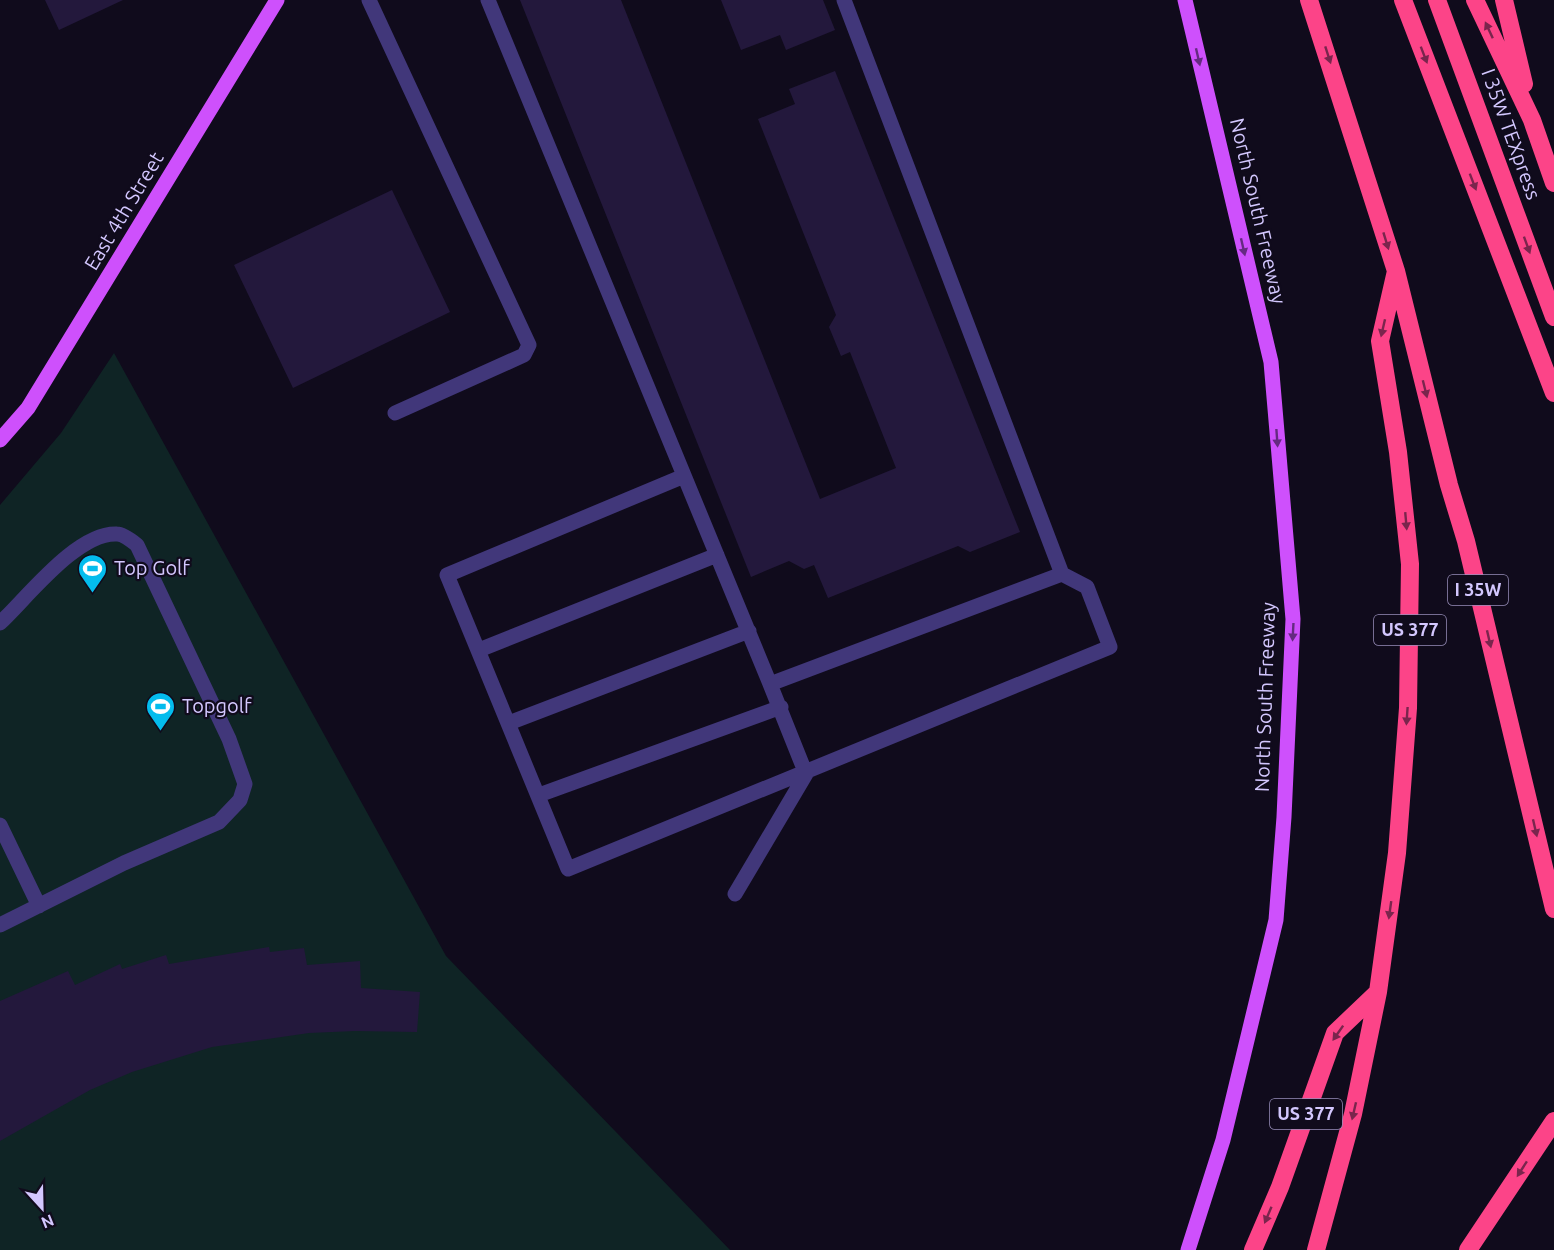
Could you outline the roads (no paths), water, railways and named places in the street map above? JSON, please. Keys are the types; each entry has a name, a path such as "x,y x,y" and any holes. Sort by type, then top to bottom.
{"highway":[{"name":"I 35W","path":"1309,0 1396,271 1469,553 1554,909"},
{"path":"1403,0 1554,393"},
{"name":"I 35W TEXpress","path":"1437,0 1554,317"},
{"name":"I 35W TEXpress","path":"1475,0 1532,120 1554,183"},
{"path":"1504,0 1532,120"},
{"name":"US 377","path":"1254,1250 1280,1187 1335,1033 1378,992 1397,853 1411,623 1405,509 1380,342 1396,271"},
{"path":"1316,1250 1353,1114 1378,992"},
{"path":"1468,1250 1554,1120"},
{"path":"1475,1250 1487,1222"}],"main road":[{"name":"East 4th Street","path":"0,440 28,408 277,0"},
{"name":"North South Freeway","path":"1185,0 1271,362 1293,620 1284,817 1276,920 1223,1140 1188,1250"}],"lane":[{"path":"369,0 529,345 524,355 394,413"},
{"path":"488,0 781,707 806,774"},
{"path":"684,476 447,575 568,869 806,774 1110,647 1087,587 1062,574 844,0"},
{"path":"0,623 48,571 98,537 118,534 138,544 229,739 245,784 240,800 219,822 124,863 0,926"},
{"path":"478,650 717,555"},
{"path":"770,684 1062,574"},
{"path":"509,723 748,631"},
{"path":"539,795 781,707"},
{"path":"735,894 806,774"},
{"path":"0,825 39,906"}],"place":[{"name":"Top Golf","path":"93,594"},
{"name":"Topgolf","path":"161,732"}]}
